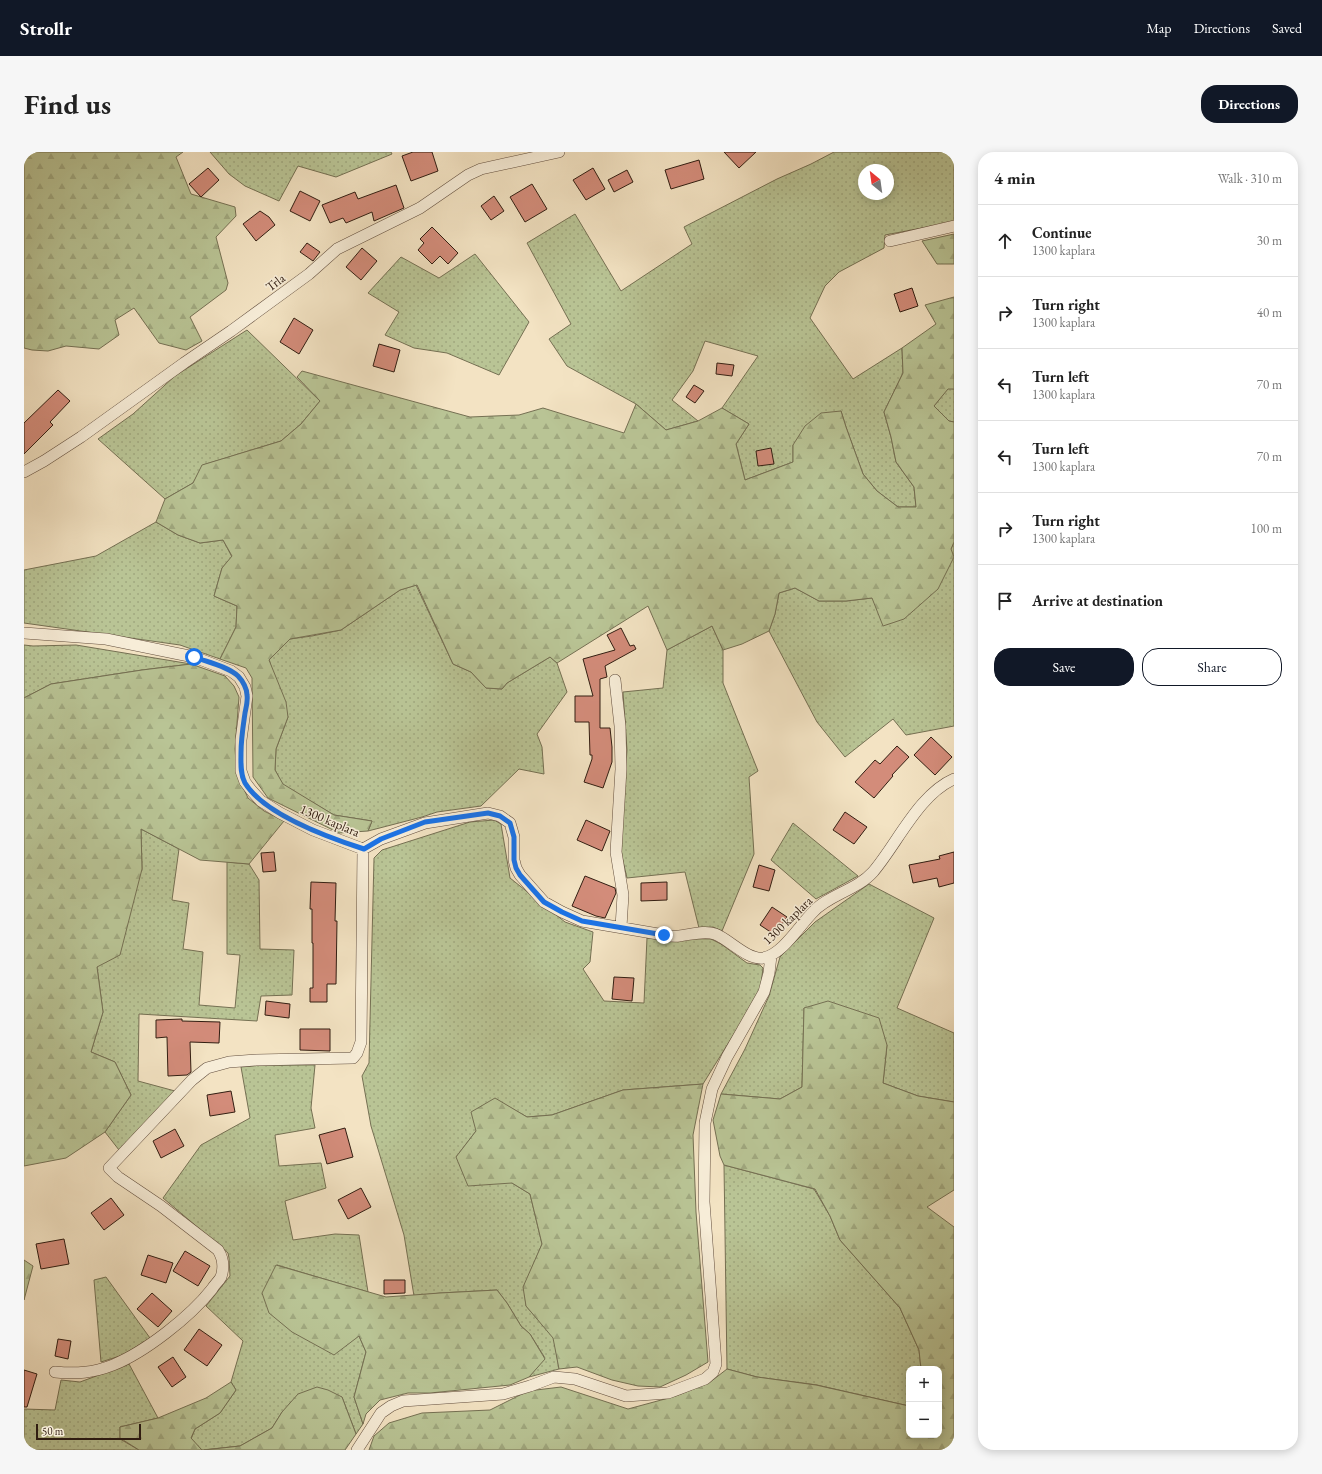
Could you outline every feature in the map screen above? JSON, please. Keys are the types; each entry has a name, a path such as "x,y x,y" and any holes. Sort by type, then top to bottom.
{"street":[{"name":"Trla","path":"24,472 44,461 81,436 231,331 309,274 337,249 420,208 468,175 481,169 559,152"},
{"path":"890,241 954,226"},
{"name":"1300 kaplara","path":"24,633 106,639 194,657 231,671 239,677 245,687 247,696 241,740 241,771 245,782 261,801 280,814 314,830 364,849 381,839 425,822 488,813 494,814 510,823 514,837 514,860 520,875 544,902 562,912 582,921 664,935 677,936 704,933 714,934 758,958 771,956 780,949 814,910 852,888 872,873 916,812 935,791 954,779"},
{"path":"615,680 620,726 621,769 616,852 623,895 621,927"},
{"path":"56,1372 73,1374 89,1372 112,1366 132,1356 166,1332 203,1300 220,1278 222,1257 218,1250 162,1206 118,1177 109,1168 192,1080 207,1068 229,1062 353,1058 357,1053 361,1042 364,849"},
{"path":"357,1450 381,1414 390,1406 403,1401 503,1394 554,1377 575,1379 626,1396 647,1395 668,1392 705,1378 713,1372 716,1364 704,1202 705,1123 712,1089 727,1057 764,992 769,973 771,956"}],"green space":[{"path":"24,152 183,152 176,157 191,194 235,207 236,216 216,237 228,283 226,290 190,317 202,341 186,350 159,343 134,308 115,320 119,335 99,349 66,346 48,351 24,348"},
{"path":"210,152 391,152 392,154 336,177 298,166 279,201 245,186 229,174"},
{"path":"834,152 954,152 954,222 885,235 884,248 839,272 825,286 810,318 853,379 902,348 903,373 884,412 896,462 914,487 916,507 898,507 877,491 863,474 841,411 793,445 793,462 745,480 736,444 749,424 722,408 758,356 705,341 693,371 672,400 698,421 666,430 636,404 567,366 549,339 571,324 527,243 575,214 621,291 692,244 684,227 777,179"},
{"path":"954,234 954,264 937,264 922,241"},
{"path":"475,254 529,322 499,375 447,353 414,348 385,335 399,312 368,293 401,257 439,278"},
{"path":"954,297 954,389 948,389 934,406 949,421 954,422 954,542 951,549 954,557 938,589 904,619 883,626 872,598 846,601 819,601 795,588 779,593 775,614 769,631 742,644 723,650 712,626 667,650 648,606 557,663 550,657 507,683 502,689 486,688 471,672 453,664 417,585 400,590 341,630 290,639 269,660 286,702 288,717 276,749 275,770 283,784 334,815 372,821 368,831 339,833 268,798 253,777 252,678 246,668 220,659 236,627 237,606 214,596 222,568 232,556 223,540 200,543 178,535 156,522 165,499 193,483 202,465 281,441 301,424 320,401 297,377 302,371 470,417 519,415 543,408 624,433 636,404 666,430 698,421 722,408 749,424 736,444 745,480 793,462 793,445 805,426 821,413 841,411 863,474 877,491 898,507 916,507 914,487 896,462 884,412 903,373 902,348 936,324 925,305"},
{"path":"247,330 320,401 301,424 281,441 203,465 193,483 165,499 98,439 133,414 175,376"},
{"path":"948,388 954,389 954,422 949,421 934,406"},
{"path":"156,522 178,535 200,543 223,540 232,557 222,568 214,596 237,606 236,627 220,659 180,645 24,623 24,570 96,556"},
{"path":"954,542 954,726 906,735 893,719 845,757 817,722 769,631 775,614 779,593 795,588 819,601 846,601 872,598 951,549"},
{"path":"416,585 453,664 471,672 486,688 502,689 507,683 550,657 557,663 567,692 537,734 542,747 544,774 519,769 481,806 437,812 368,831 372,821 334,815 283,785 275,770 276,749 288,717 269,660 290,639 341,630 400,590"},
{"path":"712,626 723,650 723,683 758,771 749,777 754,854 722,931 713,927 699,928 685,872 627,878 620,848 627,750 623,692 663,688 667,650"},
{"path":"24,645 76,645 191,664 51,684 24,698"},
{"path":"191,664 225,676 234,686 239,697 235,749 237,774 248,798 264,811 284,821 249,864 200,860 141,829 142,869 120,955 97,967 103,1012 91,1052 115,1062 131,1095 105,1132 66,1158 24,1166 24,698 51,684"},
{"path":"494,820 501,824 510,878 565,922 593,932 590,962 583,969 604,1001 644,1003 647,938 711,939 721,944 747,963 760,965 763,968 760,992 703,1084 623,1090 552,1115 527,1117 495,1099 476,1131 456,1157 512,1183 530,1194 542,1244 524,1287 526,1306 554,1338 559,1369 529,1377 545,1358 530,1334 521,1326 497,1290 414,1296 404,1235 371,1126 362,1076 369,1063 374,858 382,850 470,822"},
{"path":"793,823 858,876 816,899 771,860"},
{"path":"141,829 179,849 172,900 189,903 183,949 203,952 199,1005 235,1008 240,955 227,954 227,862 249,864 259,880 260,949 294,950 292,995 261,996 257,1021 139,1014 138,1081 175,1091 119,1150 105,1132 131,1095 115,1062 91,1052 103,1012 97,967 142,869"},
{"path":"869,884 934,918 897,1008 954,1033 954,1102 918,1096 883,1083 887,1045 804,1008 802,1087 780,1099 721,1094 745,1049 769,996 780,957 815,922"},
{"path":"828,1001 879,1018 887,1045 883,1083 918,1096 954,1102 954,1190 927,1207 954,1227 954,1450 369,1450 374,1436 389,1423 422,1413 490,1410 528,1391 561,1387 628,1409 676,1396 709,1383 727,1369 757,1377 816,1385 906,1405 906,1438 942,1438 942,1366 921,1366 919,1350 900,1308 840,1240 830,1216 815,1189 724,1165 720,1156 713,1120 721,1094 780,1099 802,1087 804,1008"},
{"path":"262,1065 315,1065 311,1108 315,1128 275,1135 279,1166 321,1163 326,1188 285,1201 293,1240 335,1234 359,1235 368,1292 277,1265 359,1336 366,1352 354,1397 363,1424 356,1434 342,1397 282,1412 272,1428 240,1446 202,1450 191,1439 195,1429 220,1413 236,1390 231,1382 243,1341 206,1306 230,1276 228,1253 163,1198 201,1145 250,1118 241,1067"},
{"path":"703,1084 693,1135 696,1212 708,1362 686,1375 660,1387 638,1386 612,1380 577,1367 559,1369 553,1338 526,1306 523,1287 542,1244 530,1194 512,1183 468,1186 456,1157 476,1131 471,1112 495,1098 527,1117 552,1115 623,1090"},
{"path":"724,1165 814,1189 830,1216 840,1240 900,1308 919,1350 921,1366 906,1366 906,1405 817,1385 757,1377 727,1369"},
{"path":"24,1260 33,1266 24,1300"},
{"path":"276,1265 386,1297 497,1290 521,1326 530,1334 545,1359 529,1377 510,1385 430,1393 408,1393 380,1400 366,1414 363,1424 354,1397 366,1352 359,1336 334,1355 292,1332 269,1313 262,1293"},
{"path":"106,1277 150,1338 123,1355 101,1362 94,1280"},
{"path":"129,1364 158,1418 120,1427 120,1439 139,1450 24,1450 24,1409 55,1410 61,1380 80,1382"},
{"path":"231,1382 236,1390 220,1413 195,1429 191,1438 202,1450 139,1450 120,1438 120,1427 158,1418 206,1398"},
{"path":"317,1387 328,1390 342,1397 356,1434 345,1450 204,1450 240,1446 272,1428 282,1412 298,1394"}],"building":[{"path":"413,152 432,152 438,171 411,181 402,156"},
{"path":"724,152 756,152 739,168"},
{"path":"699,160 704,179 671,189 665,170"},
{"path":"208,168 219,180 201,197 189,184"},
{"path":"593,168 605,189 586,200 573,180"},
{"path":"627,170 633,182 614,192 608,180"},
{"path":"532,184 547,209 525,222 510,197"},
{"path":"396,185 404,208 374,221 372,212 346,223 343,218 330,223 322,205 355,192 358,199"},
{"path":"300,191 320,201 310,221 290,211"},
{"path":"494,196 504,211 491,220 481,206"},
{"path":"260,211 269,217 275,225 256,241 243,224"},
{"path":"432,227 458,253 448,264 440,256 432,264 418,250 424,243 420,239"},
{"path":"307,243 320,252 313,261 300,252"},
{"path":"362,248 377,261 361,280 346,267"},
{"path":"912,288 918,306 900,312 894,294"},
{"path":"294,318 313,330 299,354 280,342"},
{"path":"379,344 400,350 394,372 373,366"},
{"path":"717,363 734,365 732,376 716,374"},
{"path":"694,385 704,391 695,403 686,397"},
{"path":"58,390 70,401 50,422 53,425 24,454 24,423"},
{"path":"771,448 774,464 758,466 756,451"},
{"path":"621,628 630,646 634,645 636,649 605,666 607,677 600,679 600,728 610,728 612,747 612,762 603,788 584,782 592,759 592,755 590,755 589,722 575,722 575,696 593,696 583,659 615,650 607,635"},
{"path":"931,737 952,757 935,775 914,755"},
{"path":"897,746 909,757 892,775 893,776 874,798 855,782 875,760 880,764"},
{"path":"845,812 867,827 854,844 833,830"},
{"path":"586,820 610,831 602,851 577,840"},
{"path":"274,852 276,871 263,872 261,853"},
{"path":"954,852 954,883 939,887 937,878 913,883 909,865 940,859 939,856"},
{"path":"759,865 775,870 769,891 753,887"},
{"path":"585,876 615,888 616,893 605,918 572,906"},
{"path":"311,882 336,883 336,984 327,984 327,1002 310,1002 310,988 313,988 312,909 310,909"},
{"path":"667,882 667,900 641,901 641,883"},
{"path":"772,907 787,917 775,935 760,925"},
{"path":"614,977 634,978 632,1001 612,999"},
{"path":"266,1001 290,1004 289,1018 265,1015"},
{"path":"182,1019 182,1021 220,1022 219,1043 190,1042 191,1072 187,1075 168,1076 167,1037 156,1038 156,1020"},
{"path":"300,1029 330,1029 330,1051 300,1050"},
{"path":"231,1091 235,1112 210,1116 207,1095"},
{"path":"345,1128 353,1157 327,1164 319,1135"},
{"path":"175,1129 184,1146 161,1158 153,1141"},
{"path":"361,1188 371,1207 348,1219 338,1200"},
{"path":"111,1198 124,1215 104,1230 91,1213"},
{"path":"64,1239 69,1264 41,1269 36,1244"},
{"path":"185,1251 210,1266 198,1286 173,1271"},
{"path":"148,1255 173,1263 166,1283 141,1275"},
{"path":"384,1280 405,1280 405,1293 384,1294"},
{"path":"152,1293 172,1311 158,1327 137,1309"},
{"path":"199,1329 222,1345 207,1366 184,1350"},
{"path":"58,1339 71,1341 68,1359 55,1356"},
{"path":"173,1357 186,1377 172,1387 158,1367"},
{"path":"24,1370 37,1374 27,1407 24,1407"}],"route":[{"path":"194,657 231,671 239,677 245,687 247,696 241,740 241,771 245,782 251,790 261,801 280,814 314,830 364,849 381,839 425,822 488,813 494,814 510,823 513,829 514,860 516,868 536,895 544,902 582,921 664,935"}]}
